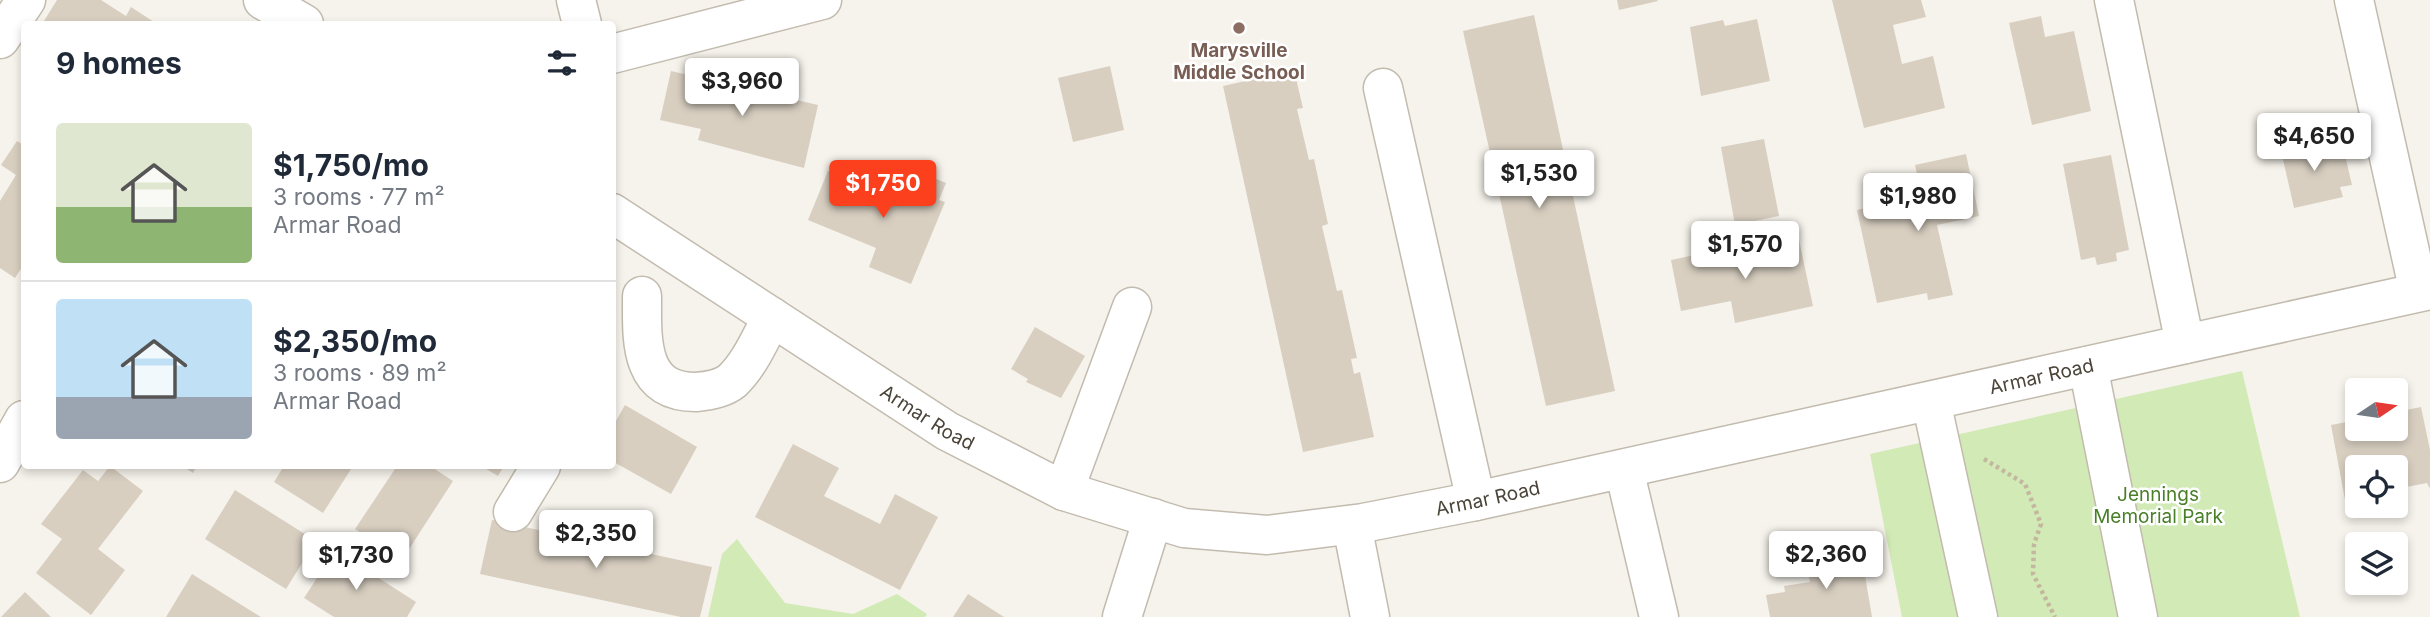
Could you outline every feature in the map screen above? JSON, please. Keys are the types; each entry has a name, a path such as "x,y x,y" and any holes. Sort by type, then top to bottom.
{"street":[{"path":"0,39 26,0"},
{"path":"576,0 581,21"},
{"path":"616,53 822,0"},
{"path":"2114,0 2185,344"},
{"path":"2354,0 2424,291"},
{"path":"260,9 295,21"},
{"path":"1383,88 1476,501"},
{"name":"Armar Road","path":"616,216 947,431 1063,491 1185,528 1267,535 1352,525 1476,501 2424,291"},
{"path":"616,338 669,250"},
{"path":"642,296 642,340 648,362 662,385 679,392 716,389 730,382 750,359 772,317"},
{"path":"1063,491 1132,307"},
{"path":"2088,366 2138,617"},
{"path":"1931,401 1978,617"},
{"path":"0,463 21,425"},
{"path":"513,512 539,469"},
{"path":"1624,469 1659,617"},
{"path":"1122,617 1153,518"},
{"path":"1352,525 1370,617"}],"path":[{"path":"1979,455 2025,484 2041,524 2034,544 2034,574 2055,617"}],"green space":[{"name":"Jennings Memorial Park","path":"2242,371 2300,617 1902,617 1870,454"},
{"path":"737,539 785,603 853,614 897,594 927,614 925,617 708,617 722,554"}],"building":[{"path":"57,0 101,0 126,16 131,7 152,21 44,21"},
{"path":"1617,0 1657,0 1658,1 1619,10"},
{"path":"1832,0 1921,0 1926,17 1893,25 1902,64 1933,56 1945,108 1864,128"},
{"path":"1534,15 1615,391 1546,406 1463,31"},
{"path":"2041,16 2045,37 2074,31 2091,111 2032,125 2009,23"},
{"path":"1757,19 1770,81 1701,96 1690,27 1723,20 1725,26"},
{"path":"1110,66 1124,130 1073,142 1058,78"},
{"path":"1294,70 1303,108 1297,109 1309,160 1314,159 1328,224 1322,226 1337,291 1342,290 1357,358 1351,359 1354,374 1360,372 1374,437 1303,452 1223,86"},
{"path":"671,71 818,105 804,168 698,140 701,129 660,120"},
{"path":"2312,138 2315,151 2331,148 2332,153 2344,151 2352,185 2340,187 2343,197 2294,208 2280,146"},
{"path":"1764,139 1779,216 1735,225 1721,147"},
{"path":"17,141 21,143 21,269 15,278 0,268 0,201 16,175 1,165"},
{"path":"1966,154 1979,216 1937,225 1953,295 1928,300 1927,293 1877,303 1857,210 1900,200 1902,211 1924,206 1915,165"},
{"path":"2111,155 2129,250 2116,253 2117,261 2097,265 2095,257 2081,260 2063,164"},
{"path":"915,170 946,183 939,200 945,202 911,284 869,267 876,248 808,220 828,171 902,201"},
{"path":"1799,240 1813,306 1735,323 1731,301 1681,311 1671,260 1714,251 1715,257"},
{"path":"1035,327 1085,356 1061,398 1026,382 1028,379 1011,369"},
{"path":"625,405 697,447 671,494 616,463 616,421"},
{"path":"2421,407 2430,450 2430,489 2427,483 2408,487 2408,455 2345,455 2345,500 2331,425 2345,422 2345,441 2408,441 2408,410"},
{"path":"793,444 839,468 824,496 880,524 895,494 938,517 900,590 755,517"},
{"path":"108,469 114,469 143,491 98,549 125,570 91,615 36,573 62,539 41,524 83,470 98,481"},
{"path":"282,469 351,469 323,513 274,482"},
{"path":"395,469 435,469 453,481 402,560 355,529"},
{"path":"486,469 502,469 498,476"},
{"path":"235,490 316,541 286,589 205,539"},
{"path":"492,520 712,567 700,617 681,617 480,574"},
{"path":"335,550 416,602 407,617 334,617 304,598"},
{"path":"1861,552 1872,617 1770,617 1766,595 1785,592 1784,586 1810,582 1806,561"},
{"path":"192,574 261,617 166,617"},
{"path":"25,592 51,617 1,617"},
{"path":"968,594 1004,617 953,617"}],"place":[{"name":"Marysville Middle School","path":"1239,28"}]}
